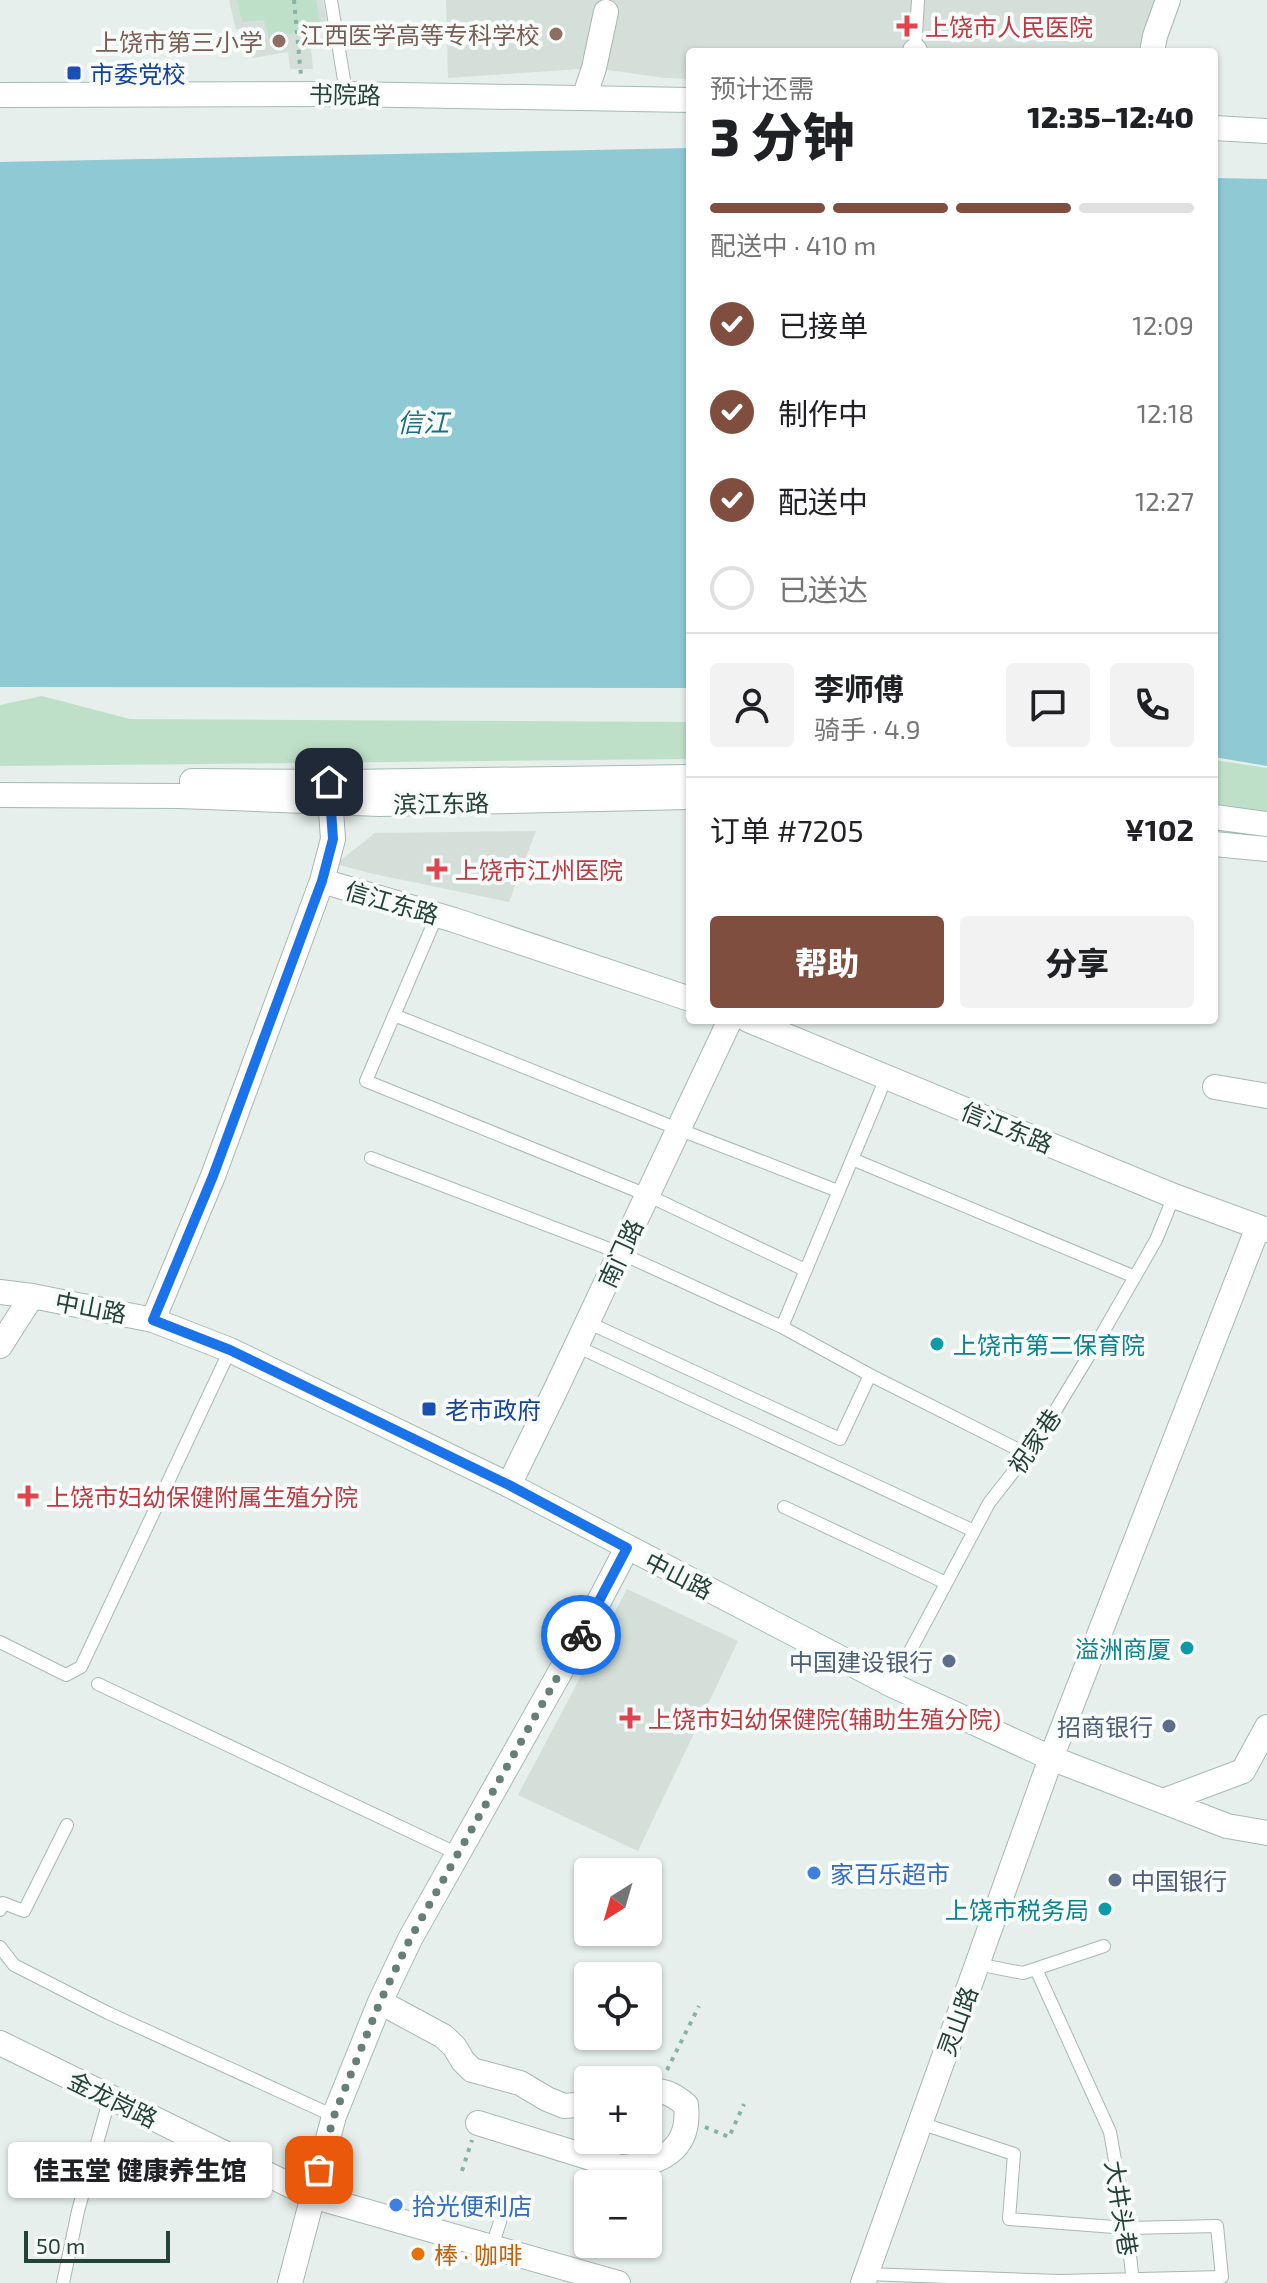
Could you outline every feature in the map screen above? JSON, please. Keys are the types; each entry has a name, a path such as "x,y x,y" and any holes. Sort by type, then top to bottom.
{"street":[{"path":"1153,48 1168,0"},
{"path":"584,98 606,12"},
{"name":"书院路","path":"0,95 344,94 686,100"},
{"path":"1218,128 1267,131"},
{"name":"滨江东路","path":"0,795 180,796 686,777"},
{"name":"滨江东路","path":"0,779 330,792 411,804 686,797"},
{"path":"153,1320 213,1176 322,881 333,839 330,792"},
{"path":"1218,818 1267,824"},
{"path":"1218,844 1267,849"},
{"name":"信江东路","path":"322,881 437,915 686,998"},
{"name":"南门路","path":"509,1485 728,1024"},
{"name":"信江东路","path":"758,1024 1174,1196 1263,1229"},
{"path":"1215,1087 1267,1096"},
{"name":"灵山路","path":"864,2278 1051,1758 1263,1229"},
{"name":"中山路","path":"0,1292 153,1320 230,1350 509,1485 892,1685 1051,1758 1227,1826 1267,1833"},
{"path":"0,1346 32,1296"},
{"path":"290,2283 334,2116 380,2002 410,1939 627,1548"},
{"path":"1163,1801 1243,1771 1267,1727"},
{"path":"380,2002 443,2036 472,2070 520,2083 564,2106 574,2105"},
{"name":"金龙岗路","path":"0,2043 312,2196 618,2283"},
{"path":"478,2123 620,2167 639,2166 673,2150 684,2136 688,2120 686,2105 672,2094 662,2092"}],"lane":[{"path":"331,0 344,94"},
{"path":"915,48 918,0"},
{"path":"437,915 366,1081 647,1195 805,1270"},
{"path":"394,1015 838,1191"},
{"path":"782,1327 805,1270 820,1247 838,1191 886,1078"},
{"path":"371,1158 620,1253 782,1327 1027,1454"},
{"path":"852,1159 1135,1277"},
{"name":"祝家巷","path":"892,1685 989,1503 1027,1454 1135,1277 1156,1240 1174,1196"},
{"path":"587,1322 840,1439 870,1375"},
{"path":"576,1346 974,1531"},
{"path":"0,1642 66,1675 81,1667 230,1350"},
{"path":"784,1507 946,1583"},
{"path":"98,1684 458,1854"},
{"path":"0,1910 3,1903 24,1911 67,1825"},
{"path":"977,1964 1023,1973 1104,1946"},
{"path":"0,1947 14,1965 108,2013 334,2116"},
{"name":"大井头巷","path":"1036,1969 1110,2132 1127,2228 1132,2281"},
{"path":"63,2283 78,2211 110,2097"},
{"path":"864,2278 1059,2282 1222,2277 1217,2226 1127,2228 1009,2219 1014,2154 920,2123"},
{"path":"492,2246 500,2222"}],"path":[{"path":"294,0 301,94"},
{"path":"662,2073 699,2006"},
{"path":"688,2120 729,2137 744,2104"},
{"path":"462,2171 478,2123"}],"shaded area":[{"name":"上饶市第三小学","path":"229,0 323,0 328,27 309,29 313,69 290,69 288,52 252,58 245,27 236,30"},
{"name":"上饶市人民医院","path":"446,0 1156,0 1142,48 686,48 686,79 594,68 448,78"},
{"name":"上饶市江州医院","path":"536,831 509,902 336,864 375,833"},
{"name":"上饶市妇幼保健院(辅助生殖分院)","path":"627,1589 738,1641 638,1851 518,1795"}],"green space":[{"path":"237,0 316,0 320,23 288,35 287,47 272,48 264,20 242,22"},
{"path":"42,696 130,719 686,722 686,759 0,766 0,705"},
{"path":"1218,761 1267,768 1267,813 1218,807"}],"water":[{"name":"信江","path":"686,148 686,688 0,687 0,162"},
{"path":"1218,178 1267,179 1267,766 1218,758"}],"way so far":[{"path":"319,2170 334,2116 380,2002 410,1939 581,1635"}],"place":[{"name":"上饶市人民医院","path":"907,26"},
{"name":"江西医学高等专科学校","path":"556,34"},
{"name":"上饶市第三小学","path":"279,41"},
{"name":"市委党校","path":"74,73"},
{"name":"上饶市江州医院","path":"437,869"},
{"name":"上饶市第二保育院","path":"937,1344"},
{"name":"老市政府","path":"429,1409"},
{"name":"上饶市妇幼保健附属生殖分院","path":"28,1496"},
{"name":"溢洲商厦","path":"1187,1648"},
{"name":"中国建设银行","path":"949,1661"},
{"name":"上饶市妇幼保健院(辅助生殖分院)","path":"630,1718"},
{"name":"招商银行","path":"1169,1726"},
{"name":"家百乐超市","path":"814,1873"},
{"name":"中国银行","path":"1115,1880"},
{"name":"上饶市税务局","path":"1105,1909"},
{"name":"佳玉堂 健康养生馆","path":"319,2170"},
{"name":"拾光便利店","path":"396,2205"},
{"name":"棒 · 咖啡","path":"418,2254"}],"route":[{"path":"329,782 333,839 322,881 213,1176 153,1320 230,1350 509,1485 627,1548 581,1635"}]}
